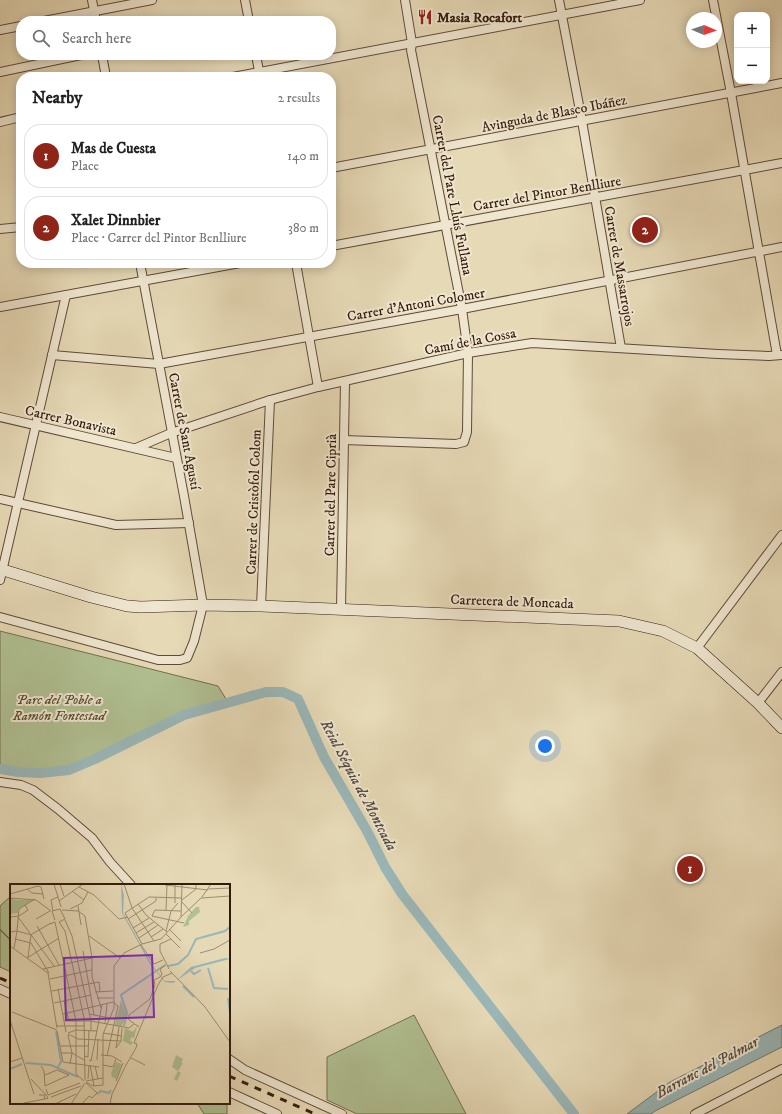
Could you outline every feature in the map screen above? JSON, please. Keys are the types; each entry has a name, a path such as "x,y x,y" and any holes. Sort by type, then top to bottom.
{"street":[{"path":"92,0 95,16"},
{"path":"69,16 152,0"},
{"path":"245,0 248,16"},
{"name":"Carrer del Pare Lluís Fullana","path":"344,440 456,444 464,442 467,432 468,353 462,309 411,50 412,43 405,0"},
{"name":"Carrer de Massarrojos","path":"559,0 610,280 620,348"},
{"path":"336,59 412,43 640,0"},
{"path":"713,0 732,92 758,252 779,355"},
{"path":"0,30 16,27"},
{"path":"0,72 57,60"},
{"path":"103,60 105,72"},
{"path":"257,60 259,72"},
{"path":"274,72 331,60"},
{"name":"Avinguda de Blasco Ibáñez","path":"336,167 582,122 782,83"},
{"path":"0,122 16,119"},
{"name":"Carrer del Pintor Benlliure","path":"336,245 782,163"},
{"path":"0,229 16,227"},
{"name":"Carrer d'Antoni Colomer","path":"52,355 160,364 462,309 782,247"},
{"name":"Carrer de Sant Agustí","path":"141,268 160,364 171,433 189,523 203,605"},
{"path":"0,307 215,268"},
{"path":"297,268 318,387"},
{"path":"1,573 66,295"},
{"name":"Camí de la Cossa","path":"171,433 270,400 318,387 468,353 532,342 718,354 779,355"},
{"name":"Carrer del Pare Ciprià","path":"341,609 345,382"},
{"name":"Carrer de Cristòfol Colom","path":"261,606 270,400"},
{"name":"Carrer Bonavista","path":"0,417 176,458"},
{"path":"136,448 171,433"},
{"path":"0,498 116,525 189,523"},
{"path":"697,648 782,535"},
{"name":"Carretera de Moncada","path":"1,573 127,606 261,606 619,621 663,630 697,648 758,703 782,728"},
{"path":"0,617 158,660 171,661 187,658 194,641 203,605"},
{"path":"758,703 782,672"},
{"path":"0,782 21,785 33,790 58,809 92,838 110,862 131,884"},
{"path":"0,990 10,994"},
{"path":"230,1060 245,1070 342,1114"},
{"path":"695,1114 782,1069"},
{"path":"230,1092 277,1114"}],"green space":[{"name":"Parc del Poble a Ramón Fontestad","path":"0,631 218,686 226,699 185,711 68,768 30,771 0,766"},
{"path":"10,897 10,939 0,929 0,906"},
{"path":"0,930 10,940 10,972 0,967"},
{"path":"414,1015 466,1114 357,1114 327,1100 327,1057"},
{"path":"198,1104 227,1104 227,1114 204,1114"}],"water":[{"name":"Barranc del Palmar","path":"782,1025 782,1047 651,1114 627,1114 670,1082"}],"waterway":[{"name":"Reial Séquia de Montcada","path":"0,769 40,773 69,770 95,759 184,715 266,692 283,692 298,699 324,757 367,831 385,867 402,894 574,1114"}],"railway":[{"path":"0,978 10,983"},
{"path":"230,1076 315,1114"}],"place":[{"name":"Masia Rocafort","path":"425,17"},
{"name":"Xalet Dinnbier","path":"645,230"},
{"name":"Mas de Cuesta","path":"690,869"}]}
